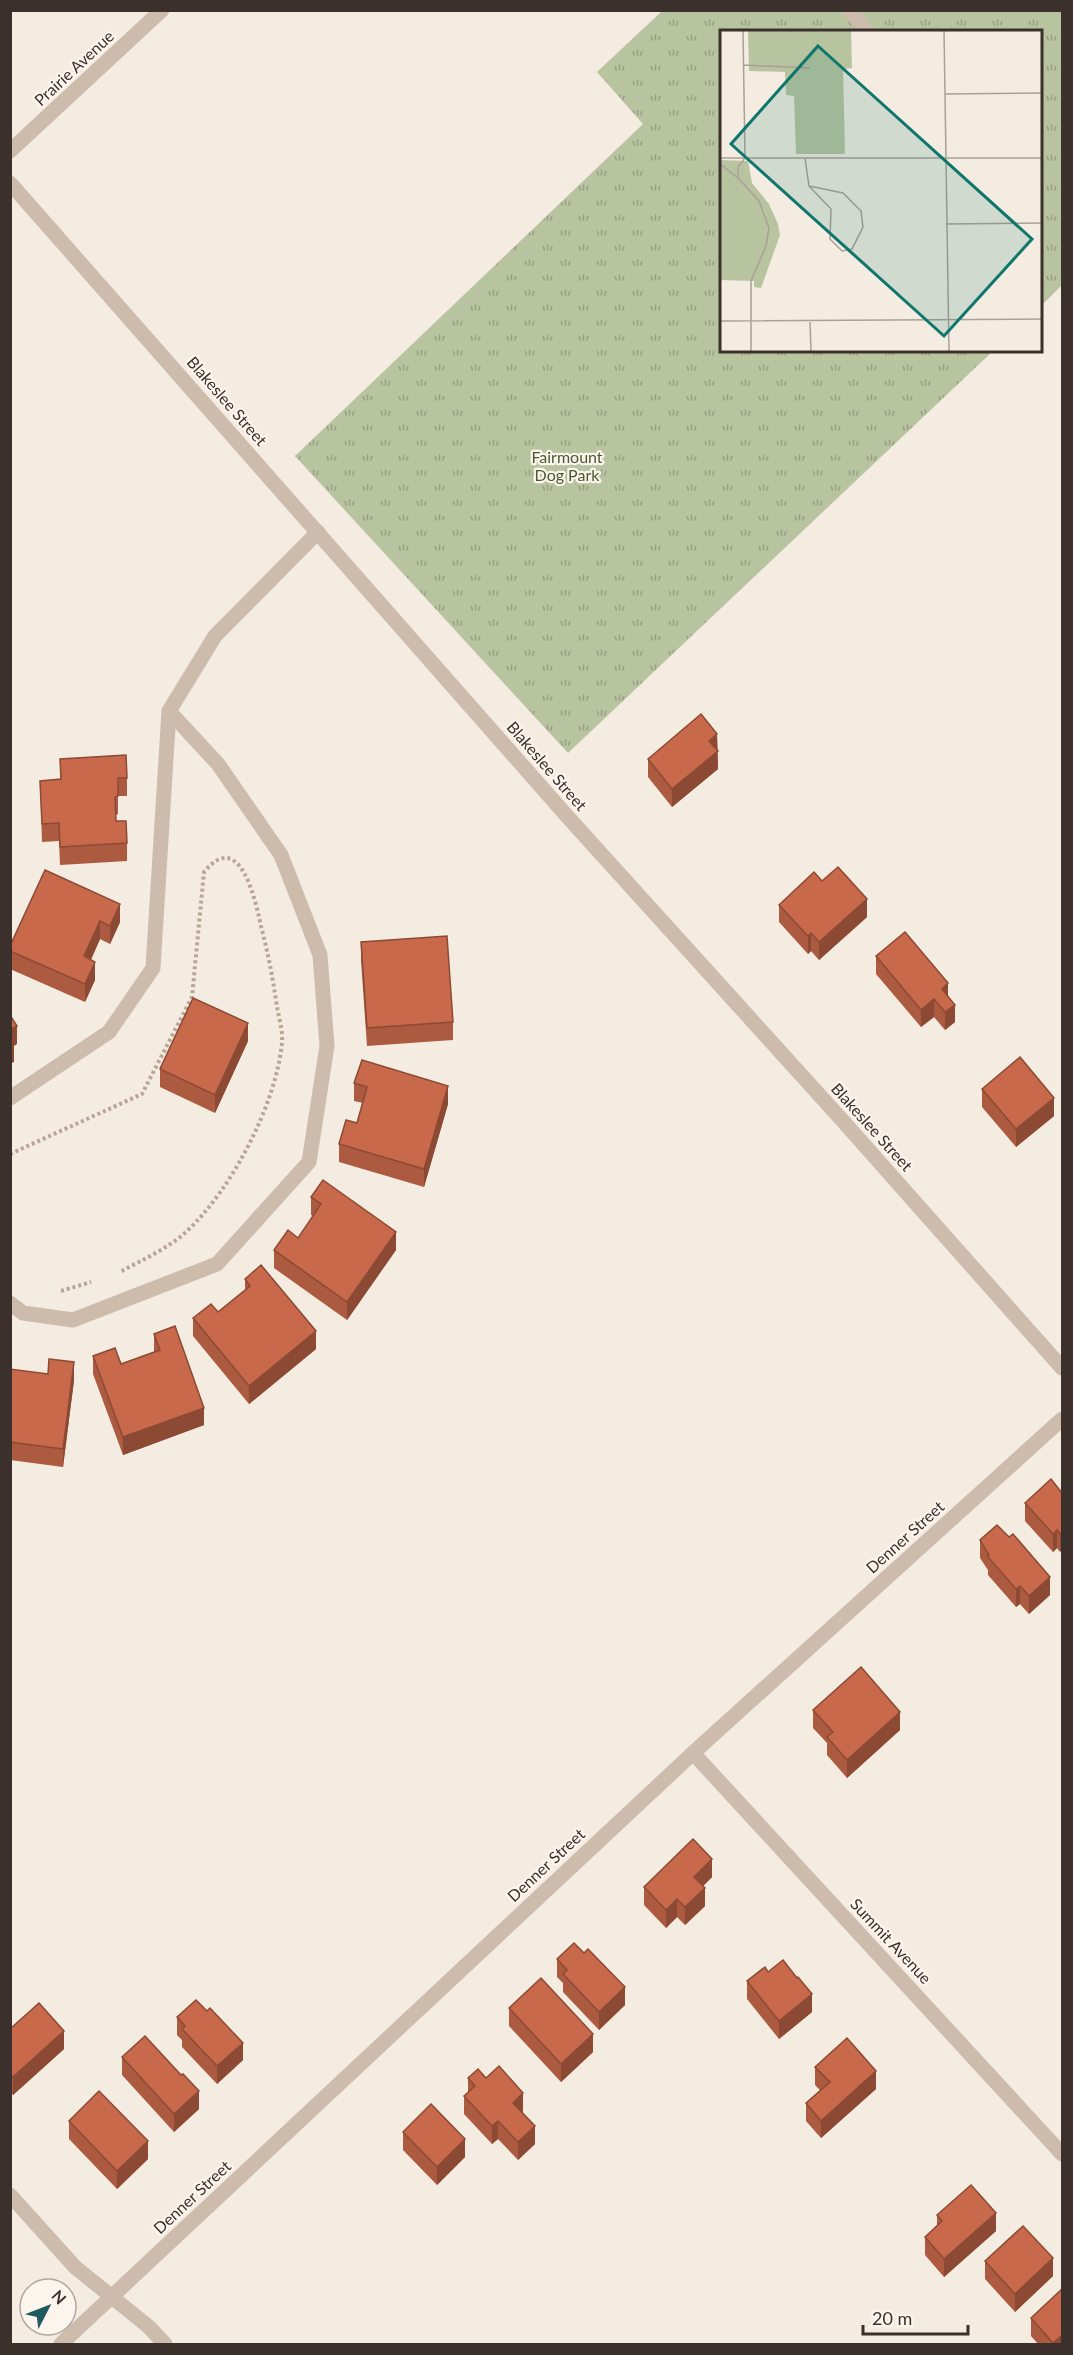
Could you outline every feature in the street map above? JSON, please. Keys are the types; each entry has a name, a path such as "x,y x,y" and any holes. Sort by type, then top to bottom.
{"street":[{"name":"Prairie Avenue","path":"10,151 162,10"},
{"path":"849,10 866,30"},
{"name":"Blakeslee Street","path":"10,183 566,815 842,1120 1062,1368"},
{"path":"10,1098 109,1032 153,969 169,711 215,636 318,532"},
{"path":"10,1303 23,1313 73,1320 217,1264 309,1162 327,1046 320,955 281,855 218,764 169,711"},
{"name":"Denner Street","path":"61,2344 693,1753 1062,1419"},
{"name":"Summit Avenue","path":"693,1753 1062,2154"},
{"path":"10,2195 75,2267 149,2327 165,2344"}],"path":[{"path":"10,1154 142,1094 192,998 204,872 222,857 231,857 244,873 256,906 267,949 282,1041 272,1091 249,1144 219,1194 202,1214 186,1232 122,1271 111,1275"},
{"path":"59,1291 101,1279"}],"green space":[{"name":"Fairmount Dog Park","path":"662,11 1062,11 1062,285 1043,304 1043,30 720,30 720,352 992,352 568,753 295,456 643,124 597,72"}],"building":[{"path":"701,714 717,734 709,741 718,751 672,789 648,759"},
{"path":"126,755 127,778 118,778 118,796 115,797 116,821 126,821 127,843 60,847 59,823 42,824 40,781 61,779 60,759"},
{"path":"838,867 867,899 819,942 811,933 808,936 779,905 814,872 822,881"},
{"path":"45,870 120,904 110,926 100,921 84,956 95,962 85,984 10,951 10,946"},
{"path":"905,932 948,983 942,989 955,1005 945,1012 934,999 921,1010 876,956"},
{"path":"447,936 453,1022 367,1028 361,942"},
{"path":"193,998 248,1023 215,1095 160,1069"},
{"path":"10,1015 17,1026 10,1030"},
{"path":"1020,1057 1054,1098 1016,1129 982,1089"},
{"path":"362,1060 448,1086 424,1169 339,1144 346,1120 357,1123 367,1087 354,1083"},
{"path":"323,1180 396,1232 347,1302 274,1250 288,1230 298,1238 321,1204 311,1197"},
{"path":"261,1265 316,1331 249,1386 193,1318 211,1304 218,1312 250,1286 245,1279"},
{"path":"175,1326 204,1408 123,1437 93,1356 115,1348 121,1364 160,1350 154,1334"},
{"path":"49,1359 74,1362 63,1449 10,1442 10,1369 48,1374"},
{"path":"1051,1479 1062,1493 1062,1532 1060,1534 1057,1530 1053,1534 1025,1503"},
{"path":"997,1525 1009,1537 1013,1534 1050,1577 1029,1596 1020,1586 1016,1589 988,1557 980,1540"},
{"path":"861,1667 900,1712 847,1760 827,1737 833,1732 813,1710"},
{"path":"693,1839 712,1859 694,1877 705,1888 685,1907 677,1899 666,1910 644,1887"},
{"path":"574,1943 584,1953 588,1949 625,1987 599,2012 563,1974 567,1970 557,1959"},
{"path":"783,1960 812,1994 779,2021 747,1981 765,1967 768,1972"},
{"path":"541,1978 593,2034 561,2064 509,2008"},
{"path":"196,2000 207,2011 210,2008 243,2043 217,2066 182,2029 185,2026 177,2017"},
{"path":"39,2003 64,2031 13,2077 10,2074 10,2029"},
{"path":"145,2036 199,2091 174,2114 122,2057"},
{"path":"847,2038 876,2071 821,2121 806,2103 830,2082 815,2067"},
{"path":"499,2066 523,2093 513,2103 535,2126 518,2142 498,2121 492,2126 464,2096 475,2086 468,2078 478,2069 486,2078"},
{"path":"99,2091 148,2141 117,2171 69,2121"},
{"path":"431,2104 465,2139 437,2167 403,2132"},
{"path":"971,2185 996,2213 944,2259 925,2237 942,2221 937,2215"},
{"path":"1023,2226 1053,2258 1015,2294 985,2261"},
{"path":"1062,2289 1062,2335 1053,2343 1031,2318"}]}
